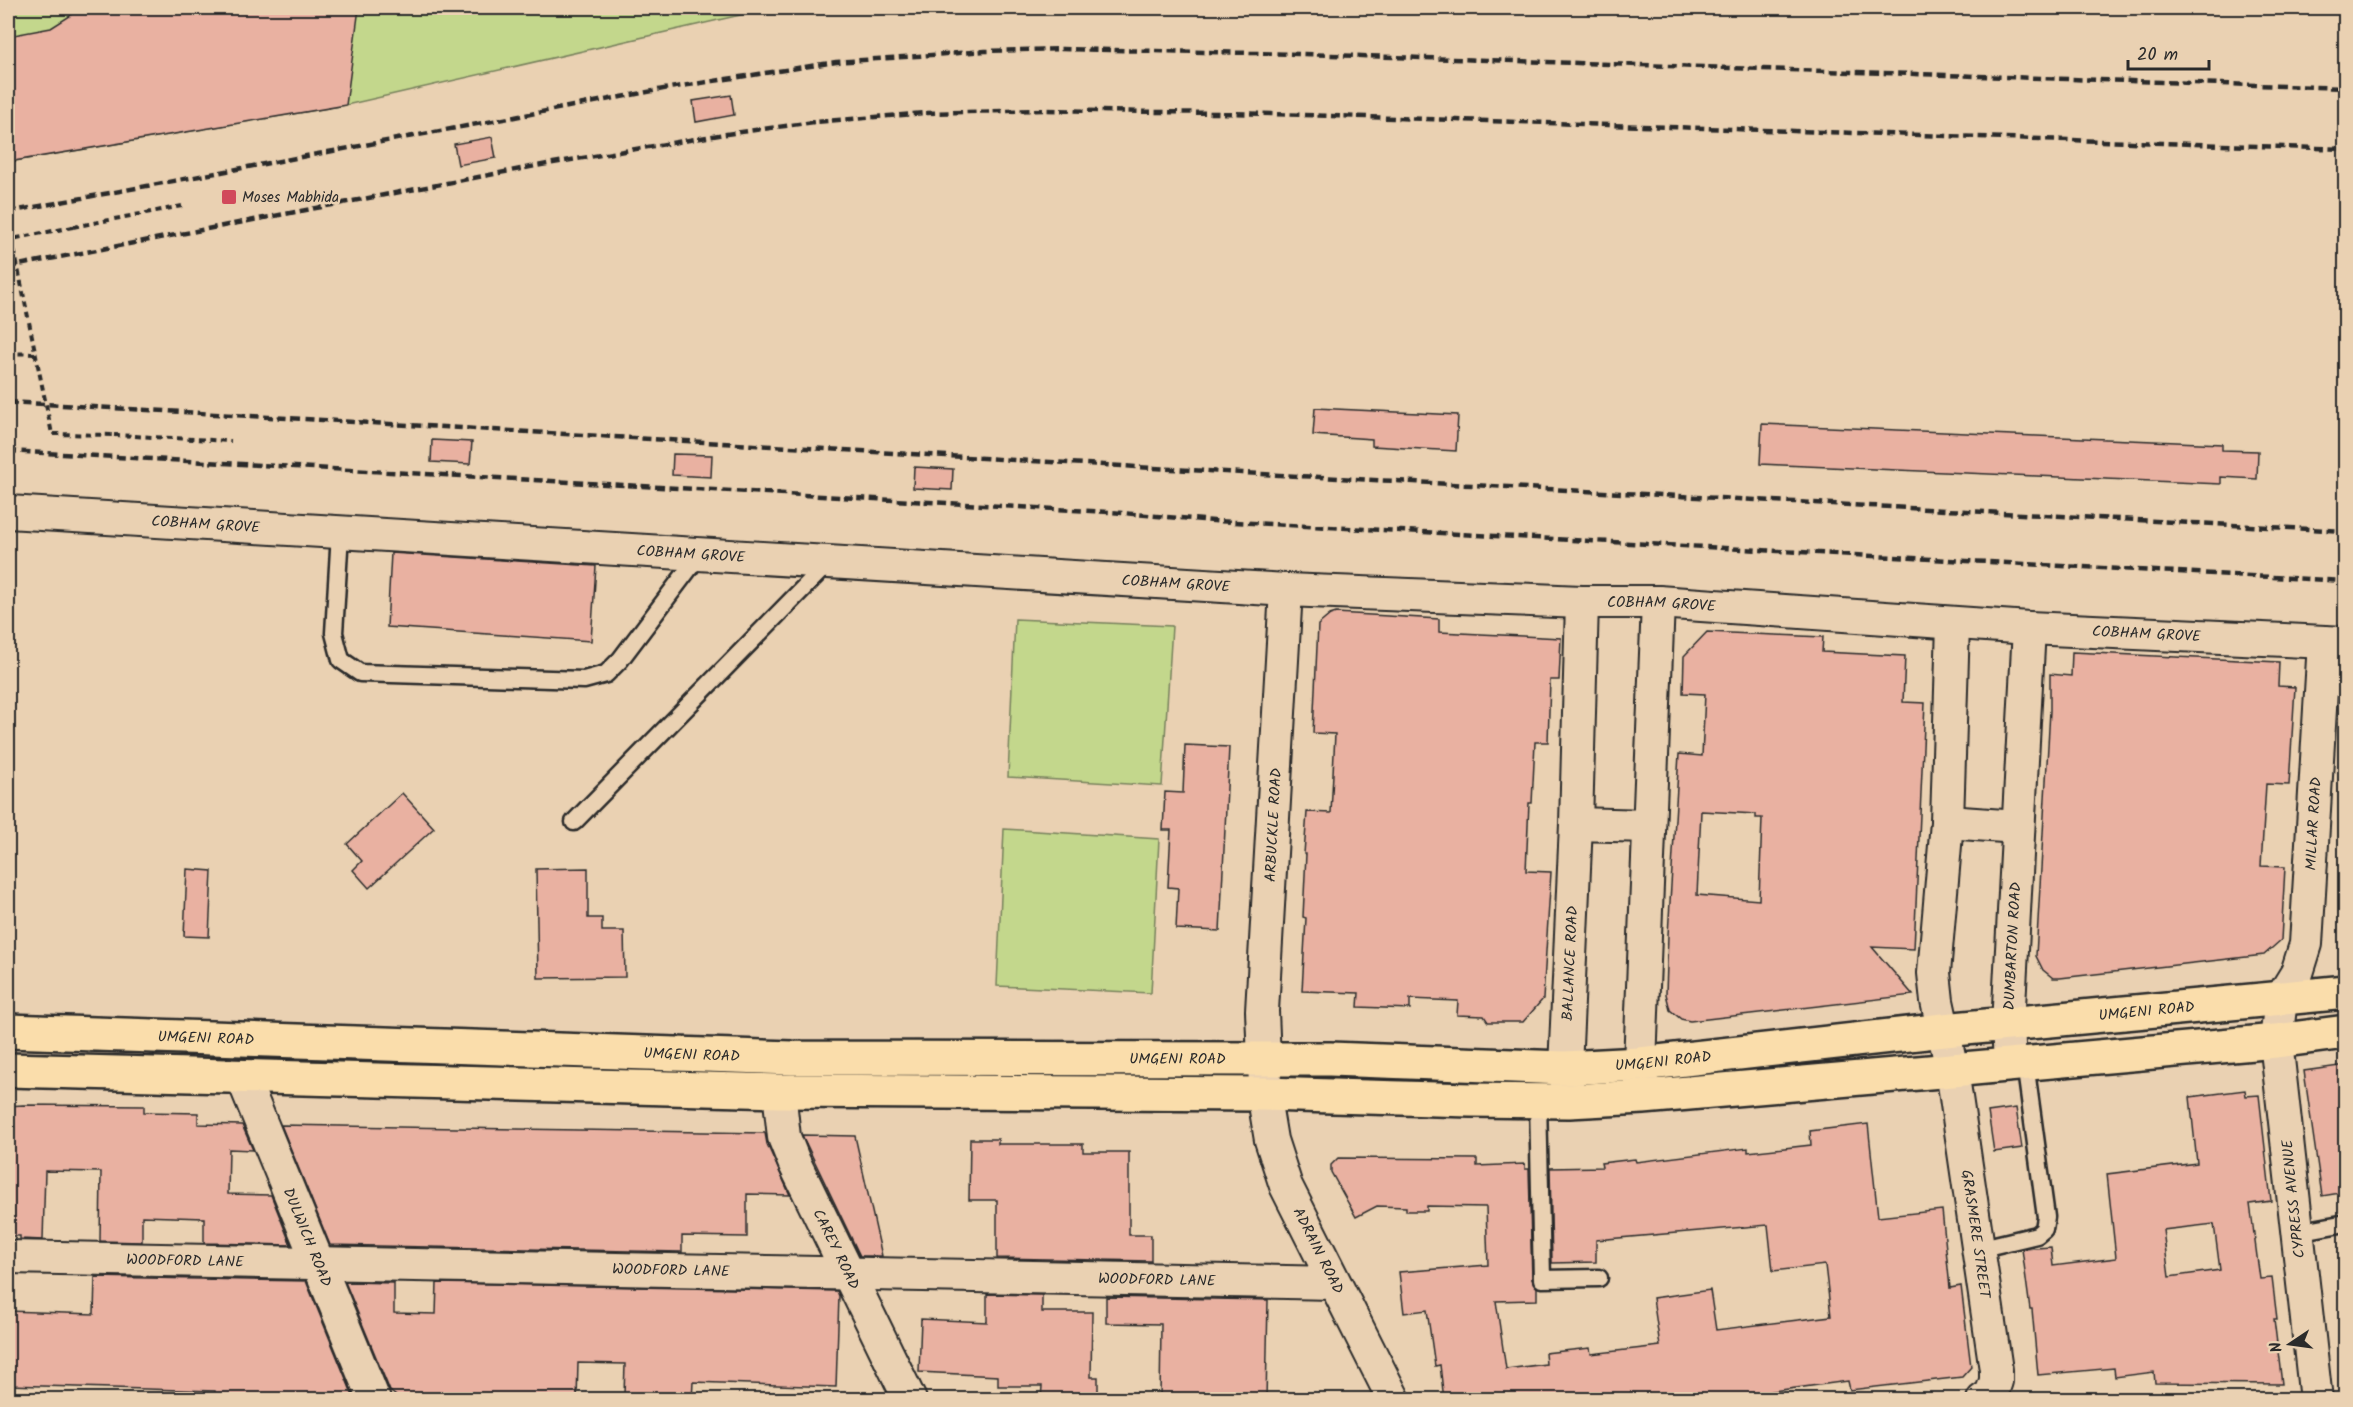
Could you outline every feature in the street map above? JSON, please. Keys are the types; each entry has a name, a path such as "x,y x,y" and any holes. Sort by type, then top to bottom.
{"main road":[{"name":"UMGENI ROAD","path":"8,1030 792,1058 1341,1060 1565,1068 1640,1065 1944,1030 2346,992"},
{"path":"8,1070 779,1091 1264,1094 1553,1101 1643,1097 2276,1041 2346,1032"}],"street":[{"name":"COBHAM GROVE","path":"8,512 1286,590 1582,602 1658,602 1953,624 2335,643"},
{"name":"ARBUCKLE ROAD","path":"1264,1094 1262,1011 1286,590"},
{"name":"BALLANCE ROAD","path":"1553,1101 1565,1068 1576,824 1582,602"},
{"path":"1643,1097 1640,1065 1658,602"},
{"path":"1944,1030 1937,1001 1935,973 1947,822 1953,624"},
{"name":"DUMBARTON ROAD","path":"2017,1064 2008,1025 2030,628"},
{"name":"MILLAR ROAD","path":"2281,999 2297,973 2306,944 2335,643"},
{"path":"1947,822 2018,827"},
{"path":"1576,824 1648,826"},
{"name":"CYPRESS AVENUE","path":"2281,999 2276,1041 2316,1400"},
{"name":"GRASMERE STREET","path":"1944,1030 1952,1070 1995,1370 1996,1381 1987,1397"},
{"name":"DULWICH ROAD","path":"242,1076 374,1400"},
{"name":"CAREY ROAD","path":"779,1091 784,1137 794,1162 910,1400"},
{"name":"ADRAIN ROAD","path":"1264,1094 1271,1140 1286,1186 1394,1400"},
{"name":"WOODFORD LANE","path":"8,1257 1334,1283"}],"lane":[{"path":"340,533 334,633 340,660 360,673 584,680 606,674 620,660 700,554"},
{"path":"574,822 829,562"},
{"path":"1978,1249 2037,1236 2044,1229 2046,1217 2017,1064"},
{"path":"1553,1101 1542,1279 1599,1278"},
{"path":"2297,1232 2346,1223"}],"path":[{"path":"182,206 12,239 35,354 52,434 231,441"},
{"path":"8,353 35,354"}],"green space":[{"path":"8,8 771,8 346,105 8,162"},
{"path":"1015,619 1172,626 1162,786 1008,777"},
{"path":"1004,829 1159,839 1151,993 997,986"}],"building":[{"path":"77,8 359,8 346,105 8,162 8,36 51,28 70,16"},
{"path":"731,95 734,115 696,122 693,101"},
{"path":"492,137 496,158 458,165 454,144"},
{"path":"1315,408 1458,415 1456,451 1372,446 1372,439 1313,435"},
{"path":"1762,424 2222,444 2222,450 2258,451 2257,479 2221,477 2221,484 1760,464"},
{"path":"432,440 472,442 470,464 431,462"},
{"path":"673,454 712,455 711,477 672,475"},
{"path":"914,467 953,469 952,490 913,488"},
{"path":"391,553 596,566 591,641 387,627"},
{"path":"1336,613 1439,619 1439,632 1561,638 1559,680 1550,680 1548,742 1535,742 1532,803 1529,803 1526,871 1551,872 1543,999 1523,1022 1488,1022 1484,1016 1457,1015 1458,1001 1410,999 1410,1009 1358,1007 1359,993 1302,991 1306,918 1303,917 1307,812 1331,813 1335,734 1313,733 1318,625"},
{"path":"1707,632 1823,637 1822,652 1905,656 1903,702 1925,703 1914,949 1872,947 1913,995 1690,1021 1681,1019 1670,1010 1666,994 1668,935 1679,754 1702,756 1705,694 1683,693 1684,656","holes":["1701,811 1756,814 1756,818 1762,818 1759,900 1697,895"]},
{"path":"2072,652 2279,662 2278,686 2295,687 2289,785 2266,784 2261,866 2285,867 2281,940 2264,955 2060,978 2053,978 2043,970 2036,956 2050,711 2050,674 2071,676"},
{"path":"1185,745 1229,747 1220,931 1176,929 1178,888 1168,887 1171,830 1163,830 1165,792 1183,793"},
{"path":"402,793 434,828 369,888 353,870 362,861 347,844"},
{"path":"588,868 588,918 602,918 602,931 624,931 625,977 538,978 536,869"},
{"path":"187,869 212,871 209,937 184,936"},
{"path":"2346,1065 2346,1192 2322,1196 2304,1071"},
{"path":"2245,1090 2246,1096 2259,1095 2271,1201 2250,1204 2260,1279 2272,1278 2277,1319 2274,1319 2282,1384 2155,1383 2154,1372 2115,1377 2114,1368 2038,1375 2032,1309 2030,1309 2022,1249 2051,1247 2053,1266 2116,1258 2107,1174 2197,1163 2190,1097","holes":["2214,1224 2220,1270 2169,1277 2163,1230"]},
{"path":"8,1106 144,1106 144,1112 198,1113 198,1124 242,1125 253,1150 229,1149 228,1194 271,1195 291,1245 204,1243 204,1218 142,1216 142,1242 100,1241 101,1172 45,1171 43,1240 8,1236"},
{"path":"2016,1108 2022,1148 1994,1152 1988,1112"},
{"path":"1868,1124 1878,1217 1942,1210 1950,1288 1961,1286 1971,1367 1962,1377 1850,1390 1848,1381 1707,1400 1444,1400 1440,1365 1435,1366 1427,1310 1404,1313 1399,1272 1488,1265 1486,1207 1427,1206 1427,1211 1406,1211 1406,1207 1377,1206 1356,1217 1331,1172 1331,1165 1338,1158 1477,1159 1477,1166 1525,1164 1525,1169 1529,1169 1532,1279 1537,1288 1537,1300 1496,1301 1506,1369 1546,1364 1545,1353 1590,1348 1591,1354 1660,1346 1653,1298 1710,1290 1716,1330 1831,1316 1825,1265 1773,1271 1768,1225 1596,1240 1596,1262 1552,1263 1550,1168 1602,1167 1601,1163 1635,1159 1636,1162 1748,1148 1748,1152 1811,1145 1810,1131"},
{"path":"281,1125 765,1133 767,1144 790,1195 747,1194 747,1237 682,1236 682,1252 330,1245"},
{"path":"802,1135 855,1136 882,1256 860,1256"},
{"path":"970,1139 998,1139 998,1144 1083,1144 1083,1152 1129,1152 1129,1235 1151,1235 1151,1261 997,1258 997,1200 969,1200"},
{"path":"95,1277 306,1281 353,1396 351,1400 215,1397 215,1391 8,1385 8,1311 94,1314"},
{"path":"345,1282 394,1283 394,1313 436,1314 437,1283 837,1291 839,1296 836,1387 693,1382 692,1400 670,1400 670,1396 624,1395 625,1364 578,1363 577,1400 401,1400 390,1391"},
{"path":"987,1294 1042,1295 1042,1312 1092,1312 1091,1377 1098,1377 1098,1400 1041,1400 1042,1386 998,1386 998,1376 919,1372 921,1319 987,1322"},
{"path":"1106,1297 1268,1300 1266,1400 1160,1400 1161,1324 1106,1323"}],"railway":[{"path":"8,212 669,88 836,62 985,51 1062,49 1301,54 2346,88"},
{"path":"8,267 536,166 719,135 814,122 926,113 1044,110 1273,114 2346,149"},
{"path":"8,402 1242,473 2346,531"},
{"path":"8,451 1111,512 1214,521 2346,581"}],"place":[{"name":"Moses Mabhida","path":"229,197"}]}
